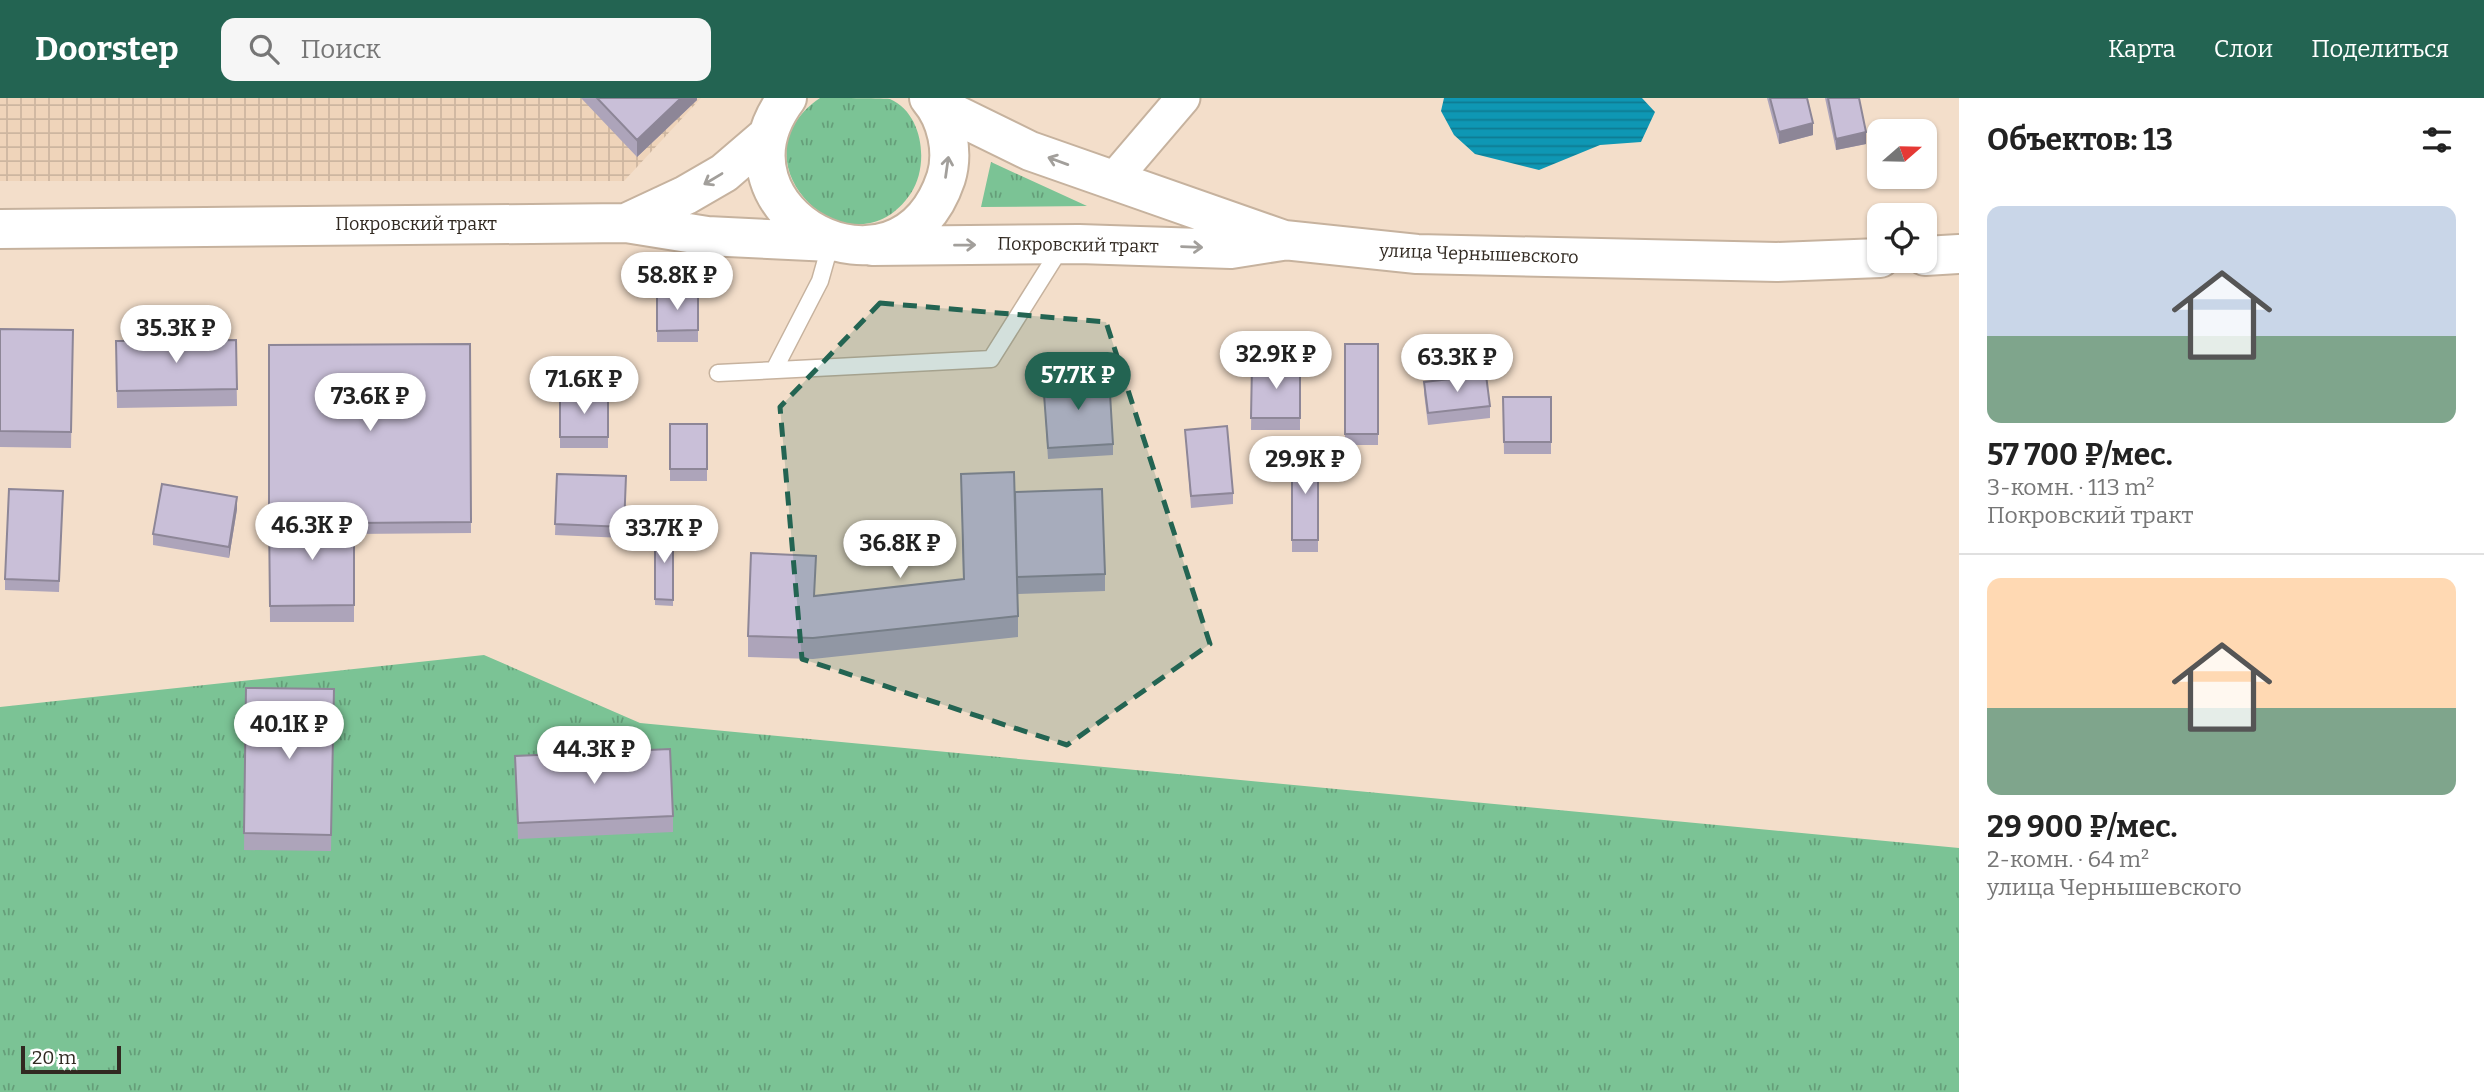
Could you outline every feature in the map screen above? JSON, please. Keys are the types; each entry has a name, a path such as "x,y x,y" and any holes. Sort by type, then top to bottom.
{"main road":[{"name":"улица Чернышевского","path":"932,102 1030,151 1284,240 1417,254 1777,262 1867,259"},
{"path":"872,246 909,230 927,215 940,195 950,150 945,127 932,102"},
{"path":"626,223 686,195 724,173 774,114"},
{"path":"774,114 767,168 782,207 813,234 831,242"},
{"name":"Покровский тракт","path":"0,229 626,223 707,236 872,246 1064,244 1231,249 1284,240"},
{"path":"1937,255 1959,254"}],"street":[{"path":"1113,180 1183,98"}],"lane":[{"path":"774,370 820,281 831,242"},
{"path":"718,373 991,359 1064,244"}],"highlighted area":[{"path":"880,303 1106,322 1210,644 1067,745 802,659 780,407"}],"shaded area":[{"path":"0,98 701,98 624,181 0,181"}],"green space":[{"path":"820,98 890,99 910,116 920,141 920,169 911,193 887,217 859,224 832,218 808,202 792,179 786,152 795,124"},
{"path":"991,162 1087,206 981,207"},
{"path":"484,655 640,723 1959,848 1959,1092 0,1092 0,707"}],"water":[{"path":"1444,98 1642,98 1655,112 1641,142 1600,145 1539,170 1475,154 1454,135 1441,111"}],"building":[{"path":"597,98 681,98 637,140"},
{"path":"1770,98 1807,98 1813,123 1779,132"},
{"path":"1828,98 1859,98 1866,132 1836,139"},
{"path":"657,294 698,294 698,330 657,331"},
{"path":"0,329 73,330 71,432 0,431"},
{"path":"236,340 237,389 117,391 116,341"},
{"path":"470,344 471,522 354,523 354,518 269,518 269,345"},
{"path":"1345,344 1378,344 1378,434 1345,434"},
{"path":"1252,364 1300,364 1300,418 1251,418"},
{"path":"1486,375 1490,406 1428,413 1424,382"},
{"path":"1109,377 1113,444 1048,448 1043,381"},
{"path":"560,394 608,394 608,437 560,437"},
{"path":"1503,397 1551,397 1551,442 1504,442"},
{"path":"670,424 707,424 707,469 670,469"},
{"path":"1227,426 1233,493 1191,496 1185,430"},
{"path":"1292,451 1318,451 1318,540 1292,540"},
{"path":"1014,472 1018,616 813,638 748,636 751,553 816,556 814,596 964,579 961,474"},
{"path":"557,474 626,476 624,527 555,524"},
{"path":"162,484 237,497 229,547 153,534"},
{"path":"9,489 63,491 59,581 5,579"},
{"path":"1102,489 1105,574 1017,577 1015,492"},
{"path":"269,518 354,518 354,605 270,606"},
{"path":"655,531 673,532 673,600 655,599"},
{"path":"246,688 334,689 331,835 244,833"},
{"path":"670,749 673,816 518,823 515,756"}]}
